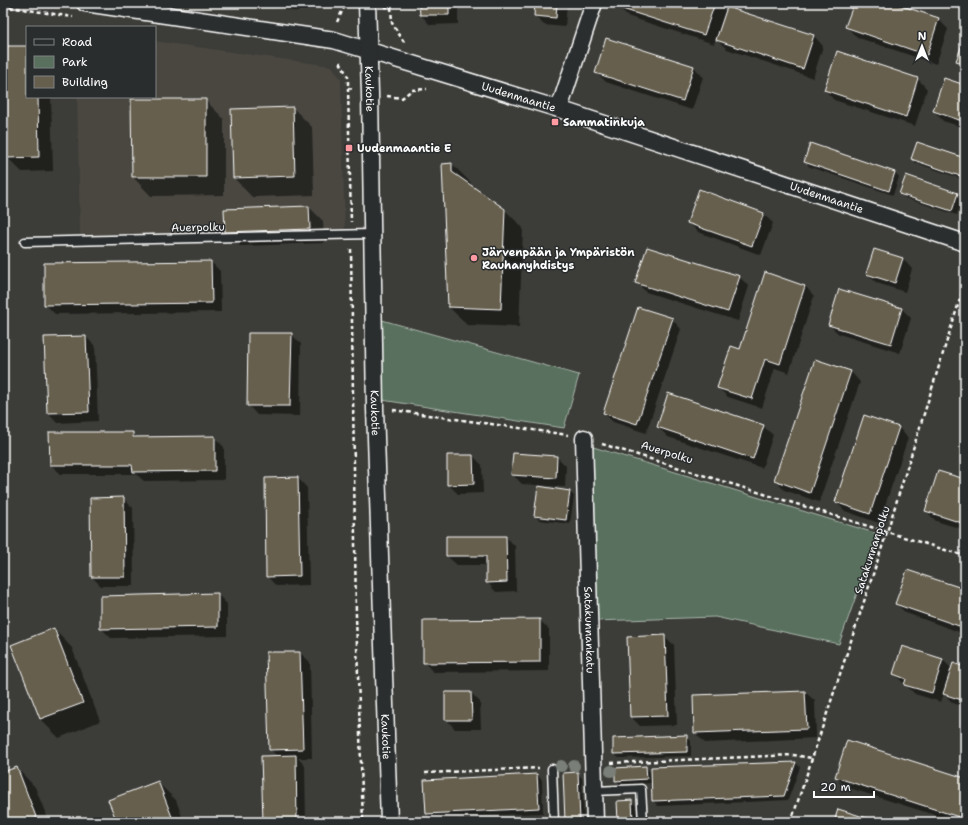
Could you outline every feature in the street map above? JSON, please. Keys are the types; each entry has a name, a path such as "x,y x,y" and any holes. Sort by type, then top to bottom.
{"street":[{"name":"Uudenmaantie","path":"85,3 169,9 334,40 559,109 965,243"},
{"name":"Kaukotie","path":"367,3 375,408 388,822"},
{"path":"559,109 594,3"},
{"name":"Satakunnankatu","path":"584,438 595,822"}],"lane":[{"name":"Auerpolku","path":"25,242 371,234"},
{"path":"552,769 554,822"},
{"path":"594,791 641,789 643,822"}],"path":[{"path":"335,26 346,3"},
{"path":"3,6 81,18"},
{"path":"348,88 356,616 363,822"},
{"name":"Satakunnanpolku","path":"791,822 887,532 965,283"},
{"name":"Auerpolku","path":"375,408 584,438 965,556"},
{"path":"593,764 793,755 812,758"},
{"path":"425,773 552,769"}],"shaded area":[{"path":"156,41 332,66 341,79 345,230 80,236 77,98 156,98"}],"green space":[{"path":"382,320 579,375 564,428 382,400"},
{"path":"590,446 878,534 839,644 715,617 595,621"}],"building":[{"path":"419,3 449,3 449,15 420,15"},
{"path":"535,3 557,3 556,18 534,16"},
{"path":"618,3 715,3 704,35 616,7"},
{"path":"854,3 893,3 939,18 927,55 845,27"},
{"path":"727,7 814,35 803,69 716,40"},
{"path":"965,36 965,64 956,61"},
{"path":"606,38 694,66 683,101 595,73"},
{"path":"3,46 26,46 26,98 38,98 39,157 7,158 6,111 3,111"},
{"path":"837,51 918,78 906,117 824,90"},
{"path":"944,78 965,85 965,122 933,111"},
{"path":"131,99 206,99 206,177 132,177"},
{"path":"293,107 295,176 233,178 231,109"},
{"path":"917,142 965,158 965,170 963,177 911,159"},
{"path":"810,143 895,172 889,191 804,162"},
{"name":"Järvenpään ja Ympäristön Rauhanyhdistys","path":"452,163 452,172 505,209 501,309 448,307 442,164"},
{"path":"906,175 958,193 952,211 899,194"},
{"path":"699,189 764,213 752,246 687,223"},
{"path":"309,206 310,229 225,232 224,209"},
{"path":"647,247 740,276 728,312 635,283"},
{"path":"874,249 903,258 895,283 866,274"},
{"path":"211,261 212,303 44,305 44,263"},
{"path":"765,272 805,286 780,364 765,359 752,399 717,388 731,346 740,349"},
{"path":"839,289 902,308 891,344 828,325"},
{"path":"638,307 673,318 637,424 603,413"},
{"path":"248,333 292,333 290,406 247,406"},
{"path":"86,336 89,412 47,413 44,337"},
{"path":"815,359 851,371 810,493 774,480"},
{"path":"668,393 764,425 753,459 657,427"},
{"path":"864,415 899,427 870,514 835,502"},
{"path":"49,432 133,432 133,437 215,436 215,471 133,472 132,465 50,465"},
{"path":"513,453 557,456 556,478 511,475"},
{"path":"447,455 473,455 474,484 447,485"},
{"path":"938,471 965,479 965,524 925,511"},
{"path":"298,477 300,576 266,577 265,478"},
{"path":"538,486 570,491 566,520 534,516"},
{"path":"124,497 125,577 91,577 90,498"},
{"path":"446,536 506,536 507,582 486,583 486,556 446,556"},
{"path":"907,570 965,589 965,628 895,604"},
{"path":"218,593 218,627 100,629 100,596"},
{"path":"540,619 540,662 423,663 423,620"},
{"path":"54,628 83,703 40,719 11,645"},
{"path":"665,635 668,716 630,717 627,637"},
{"path":"902,646 943,659 932,693 904,685 906,679 893,674"},
{"path":"266,652 300,652 303,749 269,750"},
{"path":"953,663 965,667 965,701 943,694"},
{"path":"805,691 807,729 694,733 693,695"},
{"path":"445,692 471,692 472,720 445,720"},
{"path":"687,735 687,752 613,754 613,738"},
{"path":"847,740 965,778 965,819 835,777"},
{"path":"296,755 297,822 263,822 261,756"},
{"path":"796,762 784,796 652,801 651,767"},
{"path":"646,766 647,779 615,781 615,768"},
{"path":"17,767 38,822 3,822 3,772"},
{"path":"578,772 580,821 565,821 563,773"},
{"path":"537,774 539,808 426,814 424,780"},
{"path":"158,781 174,822 117,822 108,800"},
{"path":"632,800 633,822 618,822 617,801"},
{"path":"838,809 870,819 869,822 834,822"}],"place":[{"name":"Sammatinkuja","path":"555,122"},
{"name":"Uudenmaantie E","path":"349,148"},
{"name":"Järvenpään ja Ympäristön Rauhanyhdistys","path":"474,258"}]}
